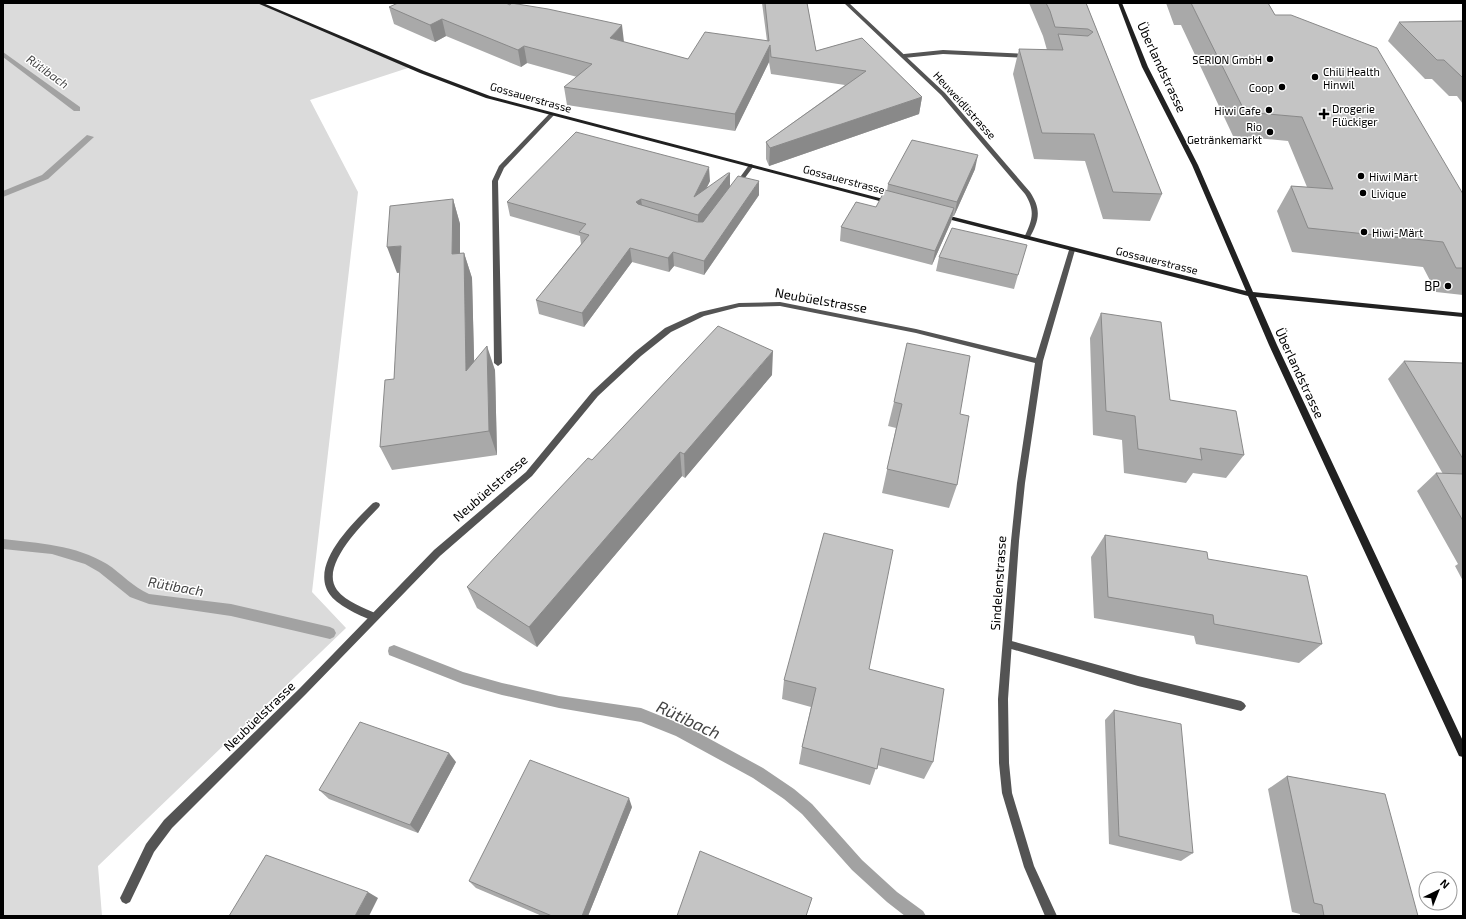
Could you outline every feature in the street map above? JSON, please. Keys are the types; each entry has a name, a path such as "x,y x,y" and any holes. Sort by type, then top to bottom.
{"street":[{"name":"Gossauerstrasse","path":"259,3 448,82 488,97 897,204"},
{"name":"Heuweidlistrasse","path":"846,3 948,99 1028,193 1036,208 1036,214 1027,238"},
{"name":"Überlandstrasse","path":"1120,3 1145,67 1195,165 1276,352 1463,752"},
{"path":"904,56 943,52 1033,56"},
{"path":"498,364 495,181 504,164 552,114"},
{"path":"732,191 751,166"},
{"name":"Gossauerstrasse","path":"935,214 1250,294 1463,315"},
{"name":"Sindelenstrasse","path":"1051,916 1029,867 1007,793 1004,763 1003,720 1015,541 1039,361 1072,250"},
{"name":"Neubüelstrasse","path":"126,898 150,848 161,832 304,691 437,553 529,474 586,405 622,367 668,330 702,314 739,305 780,304 916,331 1039,361"},
{"path":"374,617 340,599 335,594 328,582 331,563 337,553 355,528 376,505"},
{"path":"1008,644 1138,681 1241,706"}],"shaded area":[{"path":"3,3 259,3 411,67 310,100 358,192 312,592 346,628 98,866 102,916 3,916"}],"building":[{"path":"398,3 506,3 510,5 511,3 548,9 622,25 610,38 688,59 705,32 769,41 765,3 807,3 816,51 862,38 922,97 770,148 766,142 866,71 771,57 770,45 735,114 564,87 592,64 524,46 518,50 442,19 430,25 389,7"},
{"path":"1046,3 1086,3 1162,194 1113,192 1094,134 1042,133 1019,49 1063,50 1058,34 1088,36 1093,32 1088,29 1055,27"},
{"name":"Hiwi Märt","path":"1191,3 1268,3 1275,15 1291,15 1377,48 1463,194 1463,268 1456,268 1443,242 1308,228 1291,186 1333,189 1302,117 1245,112"},
{"path":"1463,21 1463,77 1444,60 1437,60 1399,22"},
{"path":"576,132 709,167 694,197 730,173 698,215 641,199 636,202 638,204 697,222 703,222 738,176 759,181 704,261 673,252 668,258 630,248 582,313 536,300 589,235 579,232 586,224 507,202"},
{"path":"912,140 978,155 957,202 888,184"},
{"path":"885,190 954,208 935,251 841,227 856,202 876,207"},
{"path":"453,199 452,254 464,253 466,371 487,346 489,431 380,447 385,380 394,379 401,246 387,247 390,206"},
{"path":"952,228 1027,245 1018,275 939,257"},
{"path":"1101,313 1161,322 1170,400 1236,411 1244,455 1200,448 1202,460 1138,449 1135,416 1106,411"},
{"path":"718,326 773,351 684,454 680,452 529,627 467,587 588,458 592,460"},
{"path":"907,343 970,356 960,414 969,416 957,485 887,469 902,404 894,402"},
{"path":"1404,361 1463,364 1463,459"},
{"path":"1436,473 1463,474 1463,521"},
{"path":"824,533 893,550 869,669 944,689 933,762 881,748 877,769 802,747 816,688 784,680"},
{"path":"1105,535 1207,552 1208,559 1307,576 1322,644 1214,624 1213,615 1108,597"},
{"path":"1114,710 1181,724 1193,853 1119,836"},
{"path":"360,722 449,753 410,825 319,790"},
{"path":"530,760 629,798 582,916 552,916 469,881"},
{"path":"1287,776 1385,794 1418,916 1324,916 1322,905 1314,903"},
{"path":"700,851 812,898 806,916 677,916"},
{"path":"266,855 368,892 355,916 229,916"}],"waterway":[{"name":"Rütibach","path":"3,54 77,109"},
{"name":"Rütibach","path":"3,194 45,177 90,137"},
{"name":"Rütibach","path":"3,544 52,549 88,560 103,568 134,593 149,599 231,610 330,633"},
{"name":"Rütibach","path":"394,651 463,678 502,689 559,702 641,715 681,731 758,773 789,794 807,809 857,865 892,897 918,916"}],"place":[{"name":"SERION GmbH","path":"1270,59"},
{"name":"Chili Health Hinwil","path":"1315,77"},
{"name":"Coop","path":"1282,87"},
{"name":"Hiwi Cafe","path":"1269,110"},
{"name":"Drogerie Flückiger","path":"1324,114"},
{"name":"Rio Getränkemarkt","path":"1270,132"},
{"name":"Hiwi Märt","path":"1361,176"},
{"name":"Livique","path":"1363,193"},
{"name":"Hiwi-Märt","path":"1364,232"},
{"name":"BP","path":"1448,286"}]}
